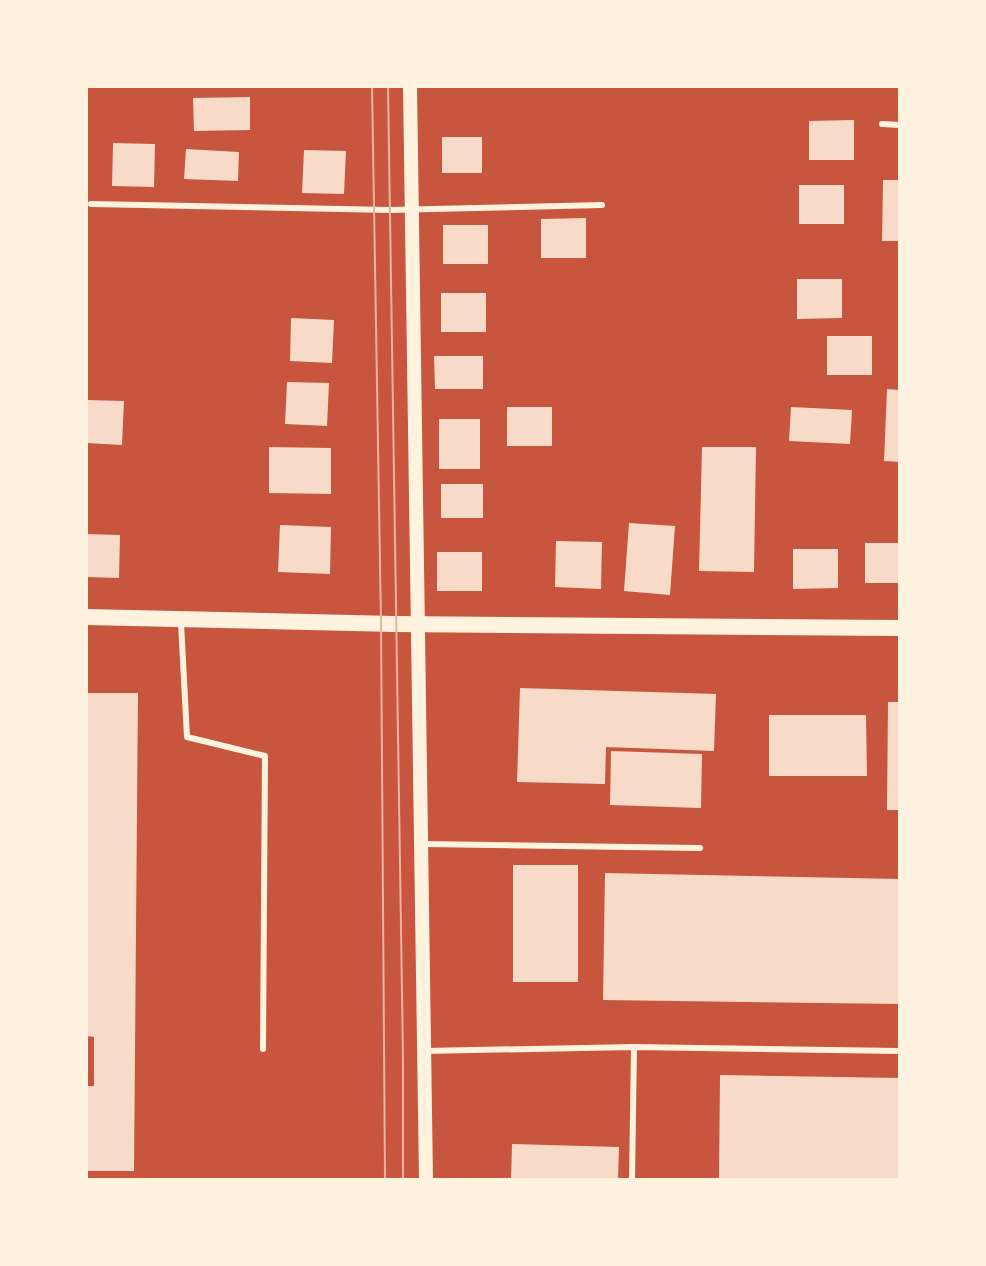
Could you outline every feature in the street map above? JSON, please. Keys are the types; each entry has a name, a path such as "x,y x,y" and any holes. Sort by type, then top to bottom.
{"main road":[{"path":"86,617 417,624 900,628"}],"street":[{"path":"410,86 426,1180"}],"lane":[{"path":"882,124 900,125"},
{"path":"91,204 381,210 602,205"},
{"path":"181,619 187,737 265,756 263,1049"},
{"path":"421,844 700,848"},
{"path":"632,1180 634,1047"},
{"path":"424,1051 634,1047 900,1051"}],"building":[{"path":"250,97 250,130 194,131 193,98"},
{"path":"854,120 854,160 809,160 809,121"},
{"path":"442,137 482,137 482,173 442,173"},
{"path":"113,143 155,144 154,187 112,186"},
{"path":"186,149 239,152 238,181 184,179"},
{"path":"304,150 346,151 344,194 302,193"},
{"path":"883,180 900,180 900,241 882,241"},
{"path":"799,185 844,185 844,224 799,224"},
{"path":"586,218 586,258 541,258 541,219"},
{"path":"443,225 488,225 488,264 443,264"},
{"path":"797,279 842,279 842,318 797,319"},
{"path":"441,293 486,293 486,332 441,332"},
{"path":"291,318 334,320 332,363 290,361"},
{"path":"827,336 872,336 872,375 827,375"},
{"path":"434,356 483,356 483,389 435,389"},
{"path":"287,382 329,383 327,426 285,424"},
{"path":"887,389 900,390 900,462 884,461"},
{"path":"86,400 124,401 122,445 86,443"},
{"path":"507,407 552,407 552,446 507,446"},
{"path":"791,407 852,410 850,444 789,441"},
{"path":"439,419 480,419 480,469 439,469"},
{"path":"269,447 331,448 331,494 269,493"},
{"path":"702,447 756,447 754,572 699,571"},
{"path":"441,484 483,484 483,518 441,518"},
{"path":"629,523 675,526 670,595 624,591"},
{"path":"280,525 331,527 330,574 278,572"},
{"path":"86,534 120,535 119,578 86,577"},
{"path":"556,541 602,542 601,589 555,587"},
{"path":"865,543 900,543 900,583 865,583"},
{"path":"793,549 838,549 838,588 793,589"},
{"path":"437,552 482,552 482,591 437,591"},
{"path":"520,688 716,694 714,751 606,747 605,784 517,782"},
{"path":"86,693 138,693 134,1171 86,1171 86,1086 94,1086 94,1037 86,1036"},
{"path":"888,702 900,702 900,810 887,810"},
{"path":"769,715 866,715 867,776 769,776"},
{"path":"611,751 702,754 701,808 610,805"},
{"path":"513,865 578,865 578,982 513,982"},
{"path":"605,873 900,879 900,1004 603,1000"},
{"path":"720,1075 900,1078 900,1180 719,1180"},
{"path":"512,1144 619,1147 618,1180 511,1180"}],"tram line":[{"path":"372,86 381,623 385,1180"},
{"path":"388,86 403,1180"}]}
